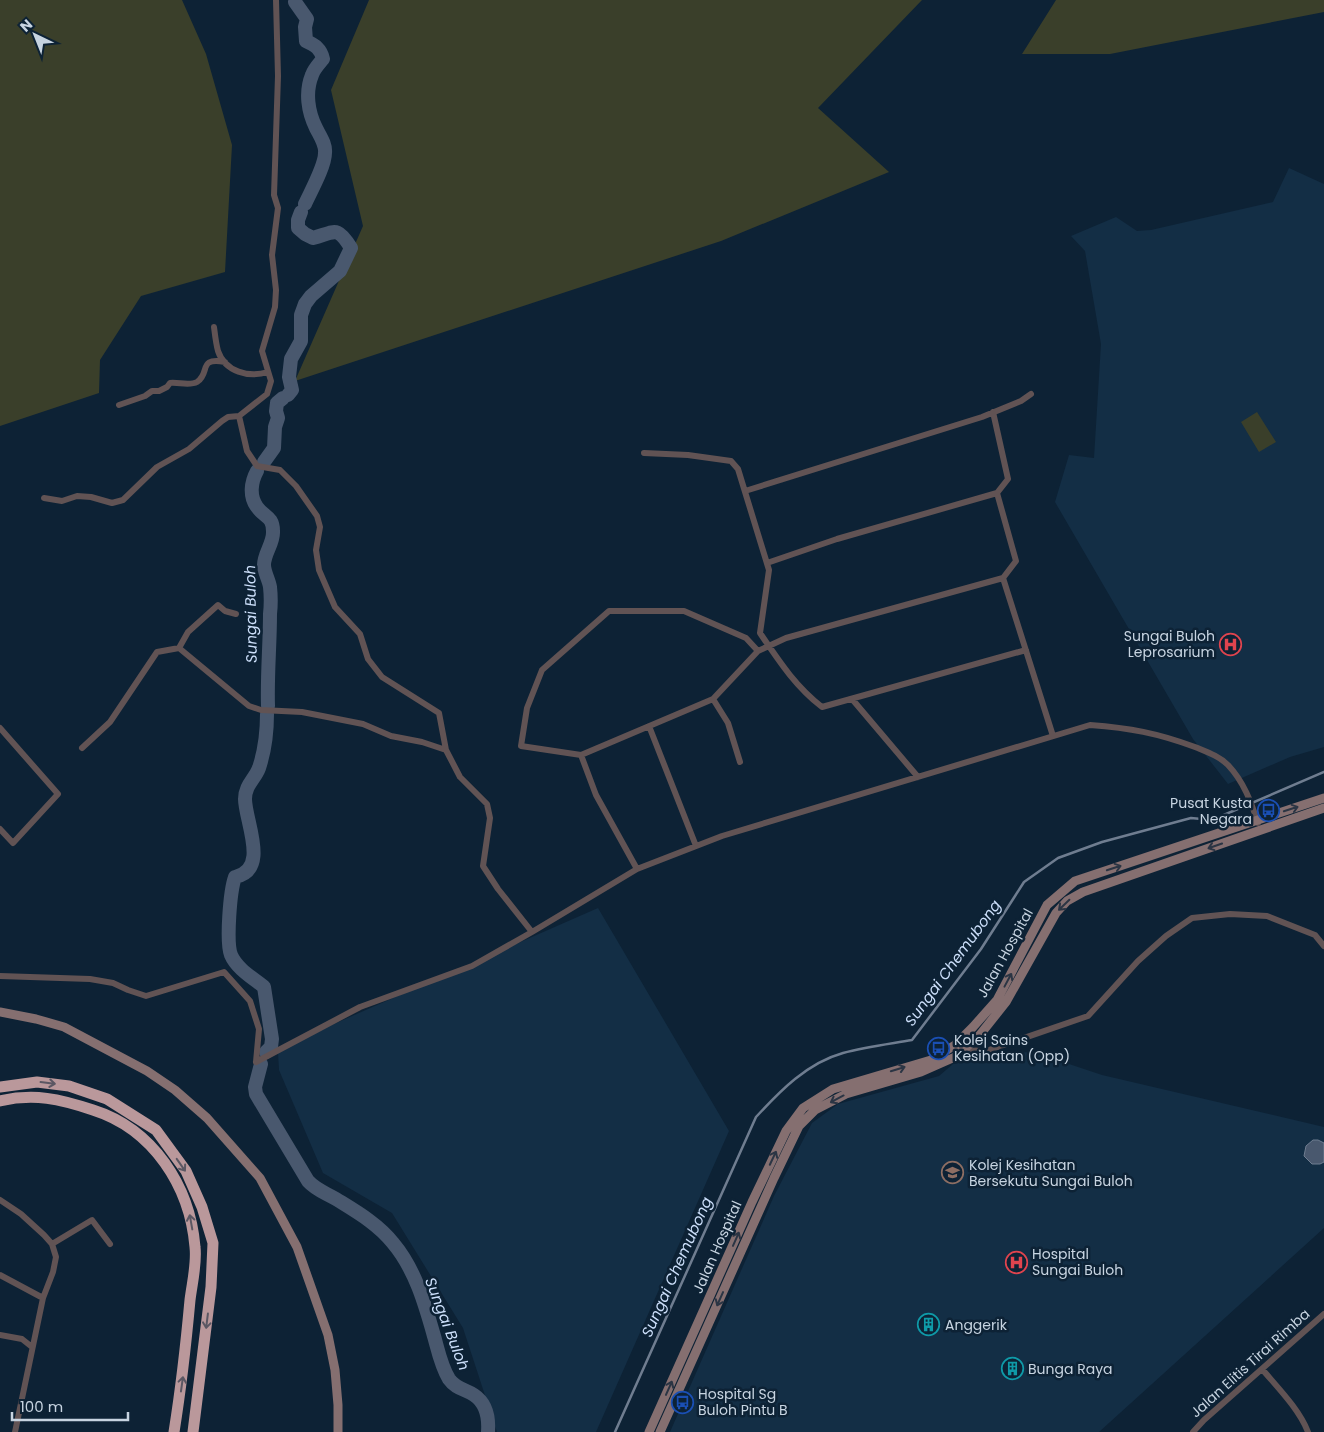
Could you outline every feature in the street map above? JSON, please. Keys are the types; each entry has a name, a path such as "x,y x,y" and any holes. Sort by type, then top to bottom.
{"highway":[{"path":"0,1086 38,1082 70,1086 107,1099 156,1130 186,1171 202,1207 213,1243 211,1287 193,1432"},
{"path":"0,1101 18,1097 50,1098 107,1114 133,1130 157,1151 177,1180 190,1214 196,1249 182,1383 174,1432"}],"main road":[{"name":"Jalan Hospital","path":"660,1432 799,1126 816,1110 846,1094 921,1072 955,1057 973,1028 997,1000 1047,905 1075,881 1324,798"},
{"name":"Jalan Hospital","path":"1258,821 1324,808"},
{"path":"0,1012 64,1027 147,1071 175,1090 207,1118 260,1178 297,1247 328,1335 335,1370 338,1432"},
{"name":"Jalan Hospital","path":"649,1432 777,1149 786,1131 803,1108 833,1089 931,1060 959,1048"}],"street":[{"path":"44,498 62,501 77,496 91,497 112,503 123,500 157,467 189,449 228,417 239,416 267,394 271,381 262,351 275,307 276,290 272,255 278,208 274,195 278,76 276,0"},
{"path":"214,327 218,352 225,362 237,373 258,376 268,372"},
{"path":"119,405 145,396 152,391 159,392 170,383 194,383 199,381 204,368 209,363 214,360 225,362"},
{"path":"745,491 916,439 993,412 1021,401 1032,394"},
{"path":"767,563 836,539 997,492 1008,479 993,412"},
{"path":"239,416 246,451 257,466 280,470 296,486 317,516 320,527 316,550 319,570 335,607 360,634 368,659 382,677 439,713 446,750 460,777 487,804 490,818 483,866 498,890 532,932"},
{"path":"644,453 688,455 732,461 738,470 769,570 760,633 776,658 804,693 822,707 1026,650"},
{"path":"758,652 746,638 684,611 609,611 542,670 527,708 521,746 581,754 713,699 758,652 769,645 786,638 1004,578 1016,561 997,492"},
{"path":"1004,578 1053,736"},
{"path":"179,648 188,632 218,605 225,611 236,614"},
{"path":"82,748 110,722 157,652 179,648 249,706 260,710 302,712 363,724 391,736 422,742 446,750"},
{"path":"713,699 728,723 740,762"},
{"path":"852,699 918,777"},
{"path":"0,976 90,979 113,983 146,996 224,972 250,1001 259,1029 256,1062 360,1007 472,966 637,869 722,836 1090,725 1125,727 1164,736 1218,757 1230,767 1248,793 1258,821"},
{"path":"649,726 696,846"},
{"path":"0,830 12,843 58,794 1,730"},
{"path":"581,754 596,795 637,869"},
{"path":"959,1048 986,1051 1088,1016 1138,961 1166,936 1192,918 1230,914 1267,916 1314,935 1324,946"},
{"path":"0,1200 21,1214 52,1244 56,1258 43,1298 15,1432"},
{"path":"52,1244 92,1220 110,1244"},
{"path":"0,1275 43,1298"},
{"name":"Jalan Elitis Tirai Rimba","path":"1193,1432 1204,1420 1324,1314"},
{"path":"0,1335 22,1339 32,1347"},
{"path":"1262,1369 1290,1404 1308,1432"}],"shaded area":[{"path":"1289,168 1324,184 1324,747 1290,757 1228,784 1193,739 1055,502 1069,455 1094,458 1101,344 1085,251 1071,236 1116,217 1137,231 1151,230 1273,202"},
{"path":"598,908 729,1131 596,1432 497,1432 463,1328 392,1213 323,1173 279,1070 278,1052 318,1031"},
{"name":"Hospital Sungai Buloh","path":"1033,1052 1102,1075 1324,1127 1324,1228 1099,1432 670,1432 774,1196 812,1123 838,1104 939,1076 953,1064 1006,1053"},
{"path":"1313,1140 1324,1143 1324,1162 1320,1164 1312,1164 1304,1156 1306,1146"}],"green space":[{"path":"0,0 182,0 206,54 232,145 225,272 141,296 100,360 99,393 0,426"},
{"path":"369,0 922,0 818,108 889,172 721,241 295,381 363,226 331,90"},
{"path":"1056,0 1324,0 1324,12 1110,54 1022,54"},
{"path":"1257,412 1276,442 1259,452 1241,422"}],"waterway":[{"name":"Sungai Buloh","path":"295,2 307,19 305,27 306,41 317,48 323,59 313,73 308,102 313,122 325,146 325,150 323,165 305,204"},
{"name":"Sungai Buloh","path":"288,395 292,390 289,377 291,359 301,341 301,315 305,304 311,296 340,271 351,248 339,233 331,232 313,238 305,234 298,228 301,212"},
{"name":"Sungai Buloh","path":"264,462 274,448 275,427 278,418 276,411 277,403 283,398"},
{"name":"Sungai Buloh","path":"257,471 252,484 254,503 270,519 273,526 272,540 264,565 271,597 268,706"},
{"name":"Sungai Buloh","path":"266,1052 271,1047 272,1039 264,987 237,965 231,955 229,916 235,877 245,873 251,865 254,855 245,794 261,761 267,728 267,714"},
{"name":"Sungai Chemubong","path":"615,1432 756,1117 775,1097 806,1071 830,1058 860,1049 912,1040 981,949 1024,882 1058,858 1102,842 1191,818 1212,820 1324,772"},
{"name":"Sungai Buloh","path":"261,1064 255,1087 256,1094 308,1181 374,1224 401,1253 418,1287 446,1374 455,1385 474,1395 481,1402 487,1416 488,1432"}],"place":[{"name":"Sungai Buloh Leprosarium","path":"1231,644"},
{"name":"Pusat Kusta Negara","path":"1268,811"},
{"name":"Kolej Sains Kesihatan (Opp)","path":"938,1048"},
{"name":"Kolej Kesihatan Bersekutu Sungai Buloh","path":"953,1173"},
{"name":"Hospital Sungai Buloh","path":"1016,1262"},
{"name":"Anggerik","path":"929,1325"},
{"name":"Bunga Raya","path":"1012,1369"},
{"name":"Hospital Sg Buloh Pintu B","path":"682,1402"}]}
